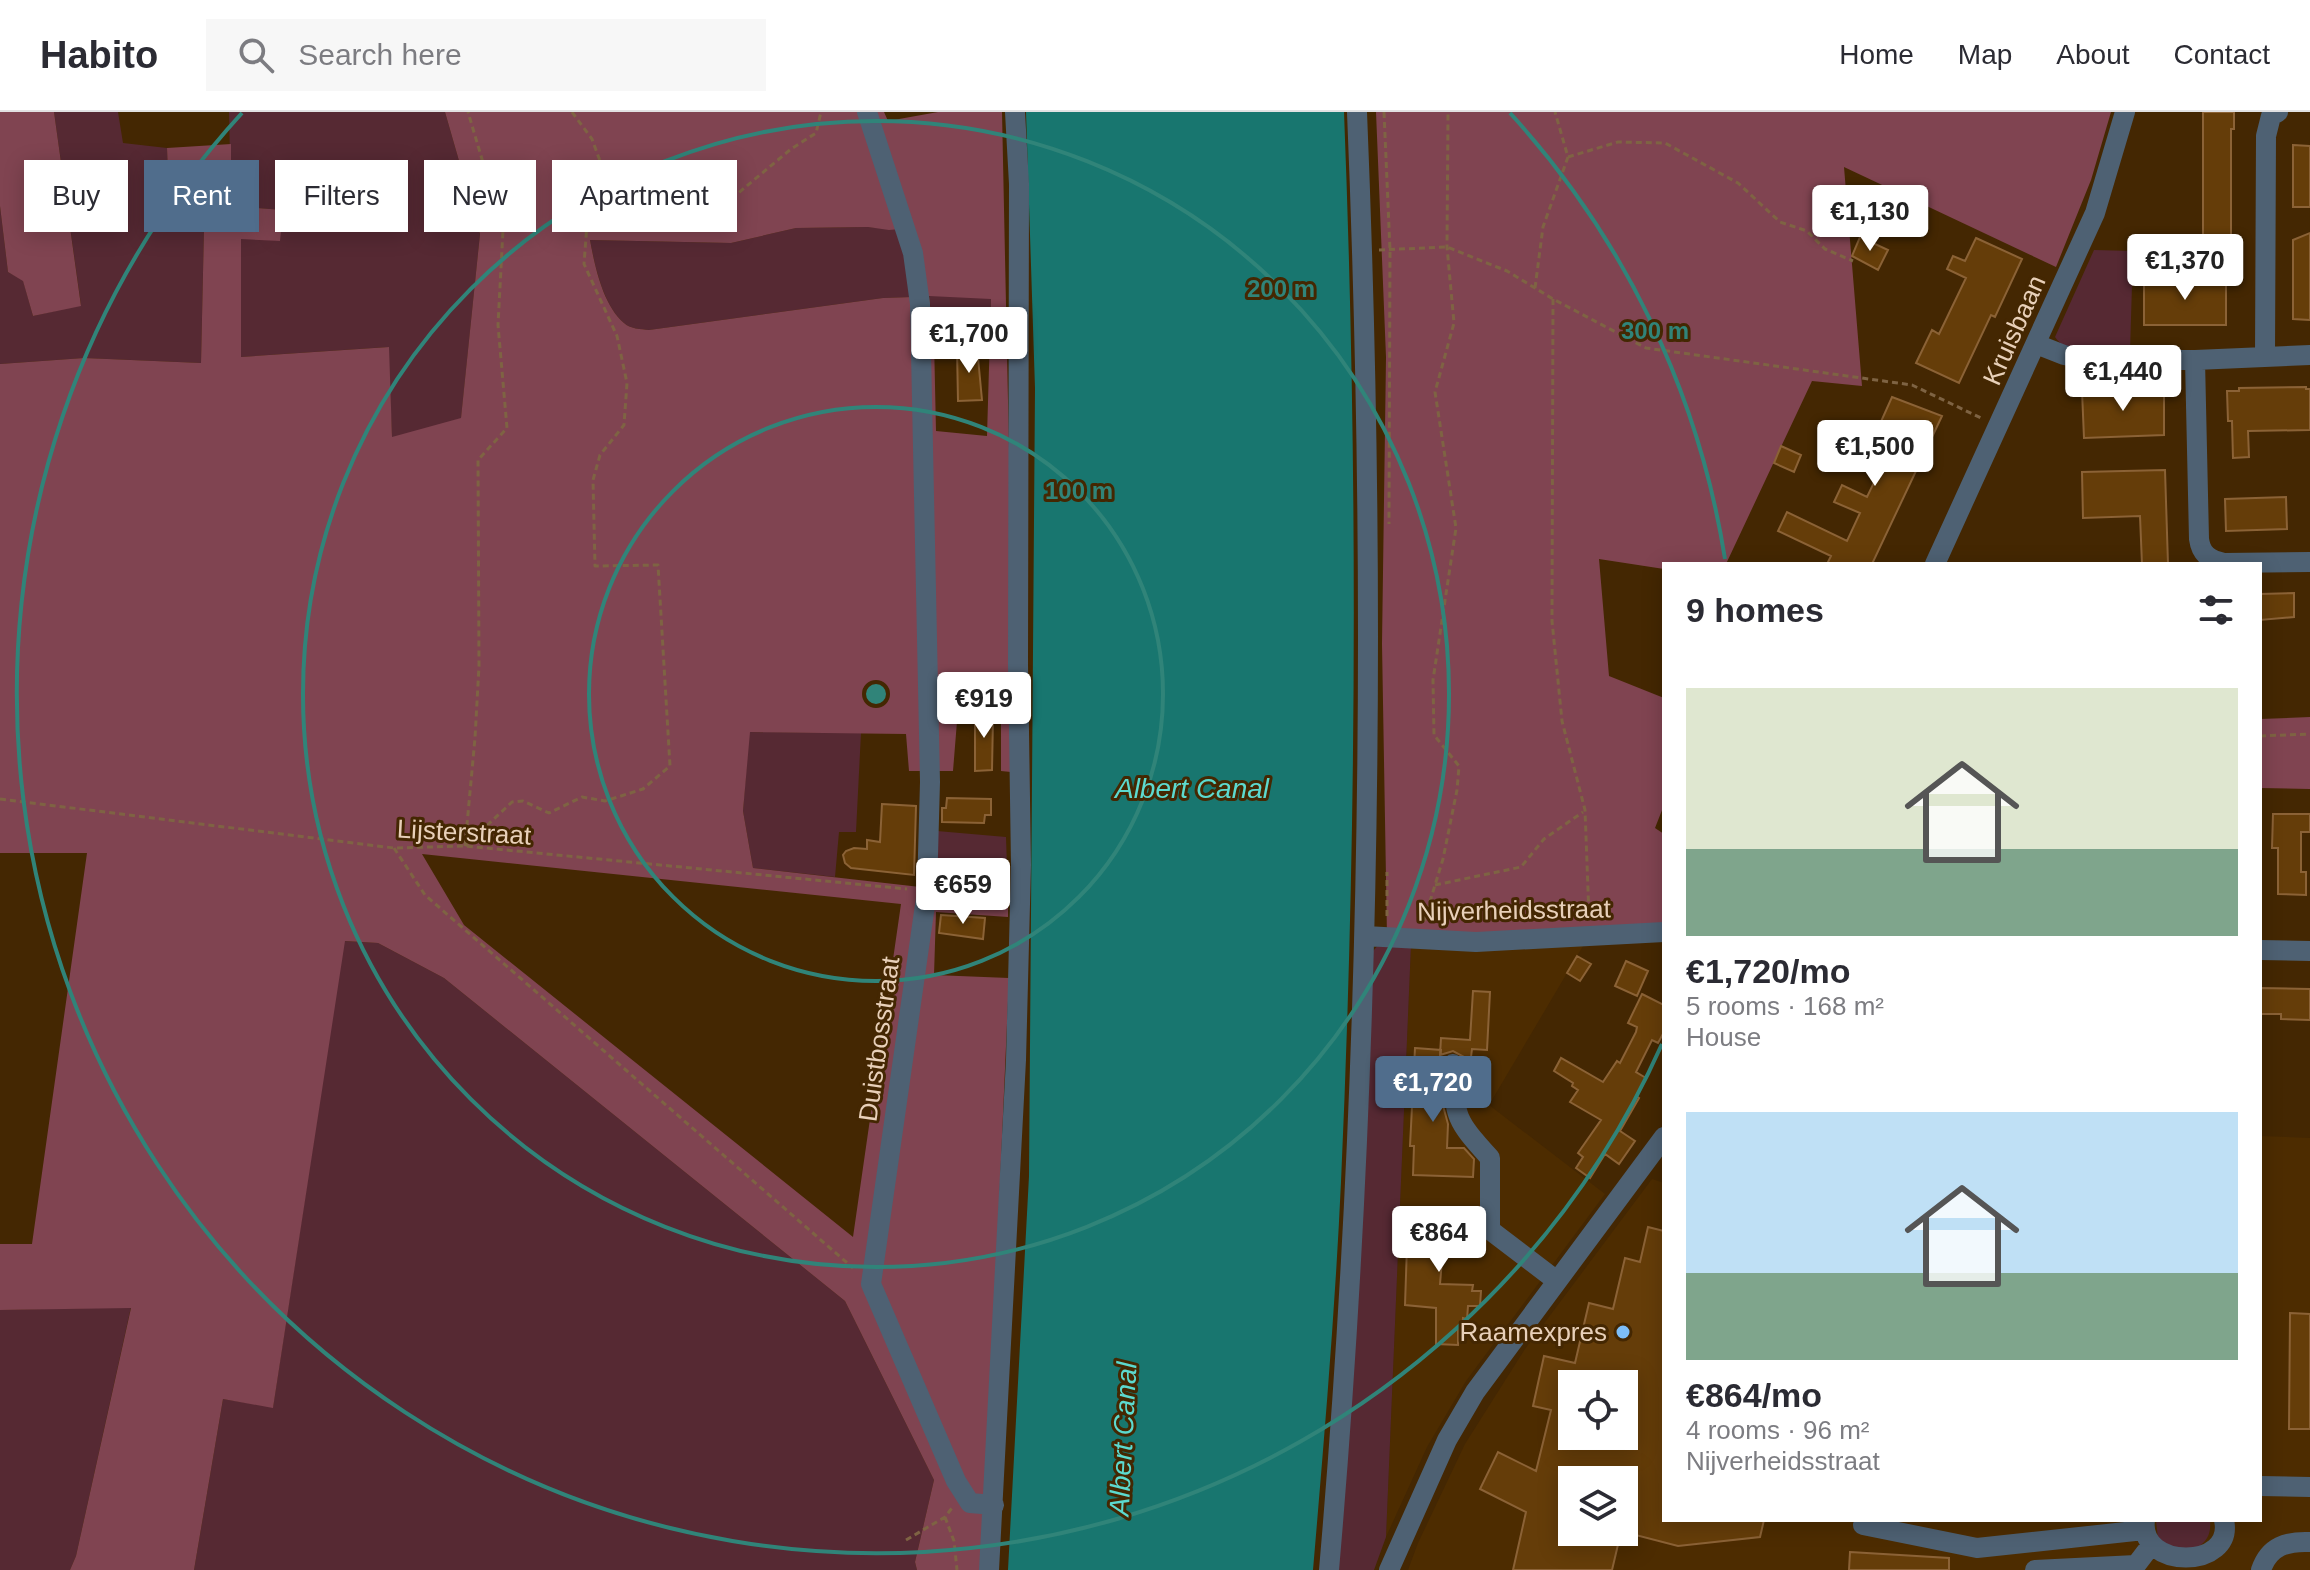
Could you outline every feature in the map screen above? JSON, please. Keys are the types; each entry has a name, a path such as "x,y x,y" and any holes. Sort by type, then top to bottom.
{"street":[{"name":"Duistbosstraat","path":"867,112 913,253 920,304 930,782 927,891 871,1284"},
{"path":"989,1570 1015,1076 1021,865 1018,664 1019,184 1015,112"},
{"path":"1329,1570 1354,1198 1365,936 1368,659 1363,250 1357,112"},
{"name":"Kruisbaan","path":"1936,562 2095,213 2125,112"},
{"path":"2265,356 2266,136 2273,113"},
{"path":"2036,344 2064,355 2090,360 2310,355"},
{"path":"2195,360 2199,539 2207,561"},
{"path":"2262,563 2310,562"},
{"name":"Nijverheidsstraat","path":"1365,936 1476,942 1662,932"},
{"path":"2262,950 2310,951"},
{"path":"1453,1064 1454,1109 1461,1126 1490,1158 1490,1230 1557,1281"},
{"path":"1389,1570 1447,1440 1475,1392 1662,1140"},
{"path":"871,1284 941,1449 963,1492 970,1503 994,1505"},
{"path":"2262,1486 2310,1487"},
{"path":"2146,1533 2155,1556 2172,1568 2198,1567 2209,1561 2224,1540 2224,1522"},
{"path":"1863,1525 1977,1548 2146,1533"},
{"path":"2035,1570 2136,1565 2146,1533"},
{"path":"2261,1570 2273,1549 2291,1542 2310,1542"}],"path":[{"path":"572,112 592,139 600,160"},
{"path":"737,194 791,149 816,133 821,112"},
{"path":"1413,939 1428,916 1457,790 1459,766 1434,735 1433,680 1456,528 1435,392 1454,323 1447,247 1448,112"},
{"path":"1535,288 1543,227 1568,157 1555,112"},
{"path":"465,846 479,666 478,460 507,428 498,325 503,230 470,113"},
{"path":"1568,157 1618,142 1665,143 1738,183 1780,222 1807,231 1825,249 1853,261"},
{"path":"465,846 512,802 523,801 549,813 582,797 605,801 643,789 670,766 658,565 595,566 593,480 600,455 624,425 627,383 617,336 584,264 586,232"},
{"path":"1363,250 1447,247 1507,271 1646,348 1912,385 1999,426"},
{"path":"1553,299 1552,621 1562,721 1585,810 1589,937"},
{"path":"2262,736 2310,734"},
{"name":"Lijsterstraat","path":"0,799 394,848 465,846 927,891"},
{"path":"1435,885 1521,867 1544,839 1585,810"},
{"path":"394,848 425,895 871,1284"},
{"path":"906,1540 945,1517 963,1492"},
{"path":"945,1517 954,1541 957,1570"}],"shaded area":[{"path":"0,112 54,112 61,160 24,160 24,232 71,232 81,306 33,316 23,281 8,272 0,206"},
{"path":"54,112 118,112 123,143 167,148 167,160 144,160 144,232 204,232 201,363 84,358 0,364 0,206 8,272 23,280 33,316 81,305 71,232 128,232 128,160 61,160"},
{"path":"229,112 445,112 459,160 424,160 424,232 480,234 461,419 392,438 388,347 241,357 240,238 249,232 259,232 259,225 275,215 275,232 408,232 408,160 275,160 275,209 259,208 259,160 230,160"},
{"path":"445,112 884,112 888,121 938,112 1002,112 1010,497 1011,772 1001,771 1001,708 958,709 953,771 909,771 906,734 750,732 743,811 753,868 1008,897 1008,917 936,912 934,975 1009,978 983,1570 917,1570 915,1562 934,1480 845,1301 444,978 378,943 345,941 273,1408 223,1399 194,1570 70,1570 76,1556 131,1308 0,1310 0,1244 32,1244 87,853 0,853 0,364 84,358 201,363 204,232 259,232 259,208 275,209 275,232 281,232 280,241 241,239 241,357 389,347 392,437 461,418 479,232 536,232 536,160 459,160","holes":["868,227 889,230 911,228 912,297 883,298 649,330 626,325 611,306 597,273 590,240 731,243 796,228","929,296 991,299 987,436 936,431 934,340","422,854 901,904 853,1237 464,925"]},
{"path":"1376,112 2111,112 2091,180 2056,267 1844,167 1862,386 1812,381 1727,562 1662,562 1662,569 1599,559 1609,676 1662,697 1662,810 1655,828 1662,833 1662,925 1387,937 1382,644 1386,357"},
{"path":"231,144 231,160 167,160 167,148"},
{"path":"796,228 897,229 907,256 912,297 883,298 649,330 626,325 611,306 601,284 590,240 731,243"},
{"path":"2094,250 2133,251 2130,353 2079,352 2055,337"},
{"path":"929,295 991,298 990,340 934,340"},
{"path":"2310,717 2310,789 2262,788 2262,719"},
{"path":"749,732 861,733 856,832 839,832 835,877 753,868 743,811"},
{"path":"937,831 1006,837 1008,897 936,888"},
{"path":"344,941 378,943 444,978 845,1301 934,1480 915,1562 917,1570 194,1570 223,1399 273,1407"},
{"path":"1586,941 1489,1105 1605,1194 1466,1381 1427,1447 1386,1537 1411,945"},
{"path":"1381,942 1411,945 1386,1537 1374,1570 1335,1570 1373,951"},
{"path":"2262,1136 2310,1138 2310,1570 1408,1570 1465,1444 1525,1349 1652,1179 1662,1182 1662,1522 2262,1522"},
{"path":"131,1307 76,1556 70,1570 0,1570 0,1310"},
{"path":"2156,1522 2210,1522 2208,1537 2186,1555 2158,1539"}],"water":[{"name":"Albert Canal","path":"1026,112 1344,112 1352,379 1353,781 1339,1231 1313,1570 1008,1570 1029,1176 1035,388"}],"building":[{"path":"2203,112 2234,112 2234,129 2231,129 2231,242 2203,242"},
{"path":"2293,145 2310,146 2310,207 2293,207"},
{"path":"2310,233 2310,320 2293,319 2293,240"},
{"path":"1860,237 1888,250 1878,270 1852,256"},
{"path":"1976,238 2022,259 1959,383 1916,363 1932,330 1939,334 1966,278 1947,269 1953,256 1965,261"},
{"path":"2144,279 2226,280 2226,325 2144,325"},
{"path":"977,347 982,400 958,401 957,348"},
{"path":"2164,389 2164,435 2084,438 2082,391"},
{"path":"2310,389 2310,430 2248,431 2249,457 2233,458 2227,391"},
{"path":"1892,397 1942,416 1873,562 1828,562 1831,556 1778,531 1787,512 1847,541 1860,513 1834,502 1842,485 1867,497 1883,464 1871,459 1885,429 1879,426"},
{"path":"1781,446 1801,455 1794,472 1774,463"},
{"path":"2165,470 2168,562 2142,562 2140,516 2083,518 2082,472"},
{"path":"2286,497 2287,529 2226,531 2225,499"},
{"path":"2294,593 2294,617 2262,620 2262,594"},
{"path":"975,709 990,710 993,717 992,770 975,771"},
{"path":"947,798 991,799 991,815 985,815 984,823 942,822 942,808 946,808"},
{"path":"882,804 916,806 914,875 851,868 845,863 843,855 846,851 867,849 867,840 880,842"},
{"path":"2273,814 2310,814 2310,832 2301,832 2301,872 2306,872 2306,895 2278,894 2278,848 2272,848"},
{"path":"941,915 985,918 983,939 939,933"},
{"path":"1577,956 1591,964 1580,981 1567,973"},
{"path":"1626,961 1648,971 1637,996 1615,986"},
{"path":"2262,988 2310,989 2310,1020 2281,1019 2281,1014 2262,1014"},
{"path":"1473,991 1490,992 1487,1050 1472,1049 1471,1057 1453,1051 1440,1055 1441,1038 1470,1040"},
{"path":"1642,994 1662,1004 1662,1036 1658,1043 1652,1040 1636,1072 1646,1078 1636,1096 1639,1098 1620,1131 1635,1141 1619,1164 1605,1154 1590,1178 1576,1168 1583,1157 1578,1153 1601,1120 1570,1102 1578,1090 1554,1071 1561,1058 1603,1082 1617,1061 1620,1063 1636,1032 1637,1027 1628,1023"},
{"path":"1415,1048 1441,1050 1438,1101 1442,1102 1448,1124 1447,1148 1464,1148 1474,1159 1473,1177 1413,1175 1414,1146 1410,1146"},
{"path":"1412,1217 1472,1220 1470,1250 1443,1248 1440,1284 1473,1285 1472,1291 1481,1291 1480,1306 1468,1306 1467,1319 1463,1318 1462,1330 1458,1330 1458,1345 1436,1344 1436,1308 1405,1305 1407,1246 1410,1246"},
{"path":"1648,1227 1662,1230 1662,1522 1764,1522 1760,1537 1678,1546 1638,1536 1638,1466 1558,1466 1558,1546 1618,1546 1612,1570 1513,1570 1526,1512 1480,1489 1498,1452 1536,1471 1551,1410 1533,1406 1544,1356 1575,1363 1589,1303 1613,1309 1625,1258 1640,1262"},
{"path":"2290,1313 2310,1314 2310,1429 2289,1429"},
{"path":"1850,1552 1949,1558 1949,1570 1849,1570"}],"place":[{"name":"Raamexpres","path":"1623,1332"}]}
